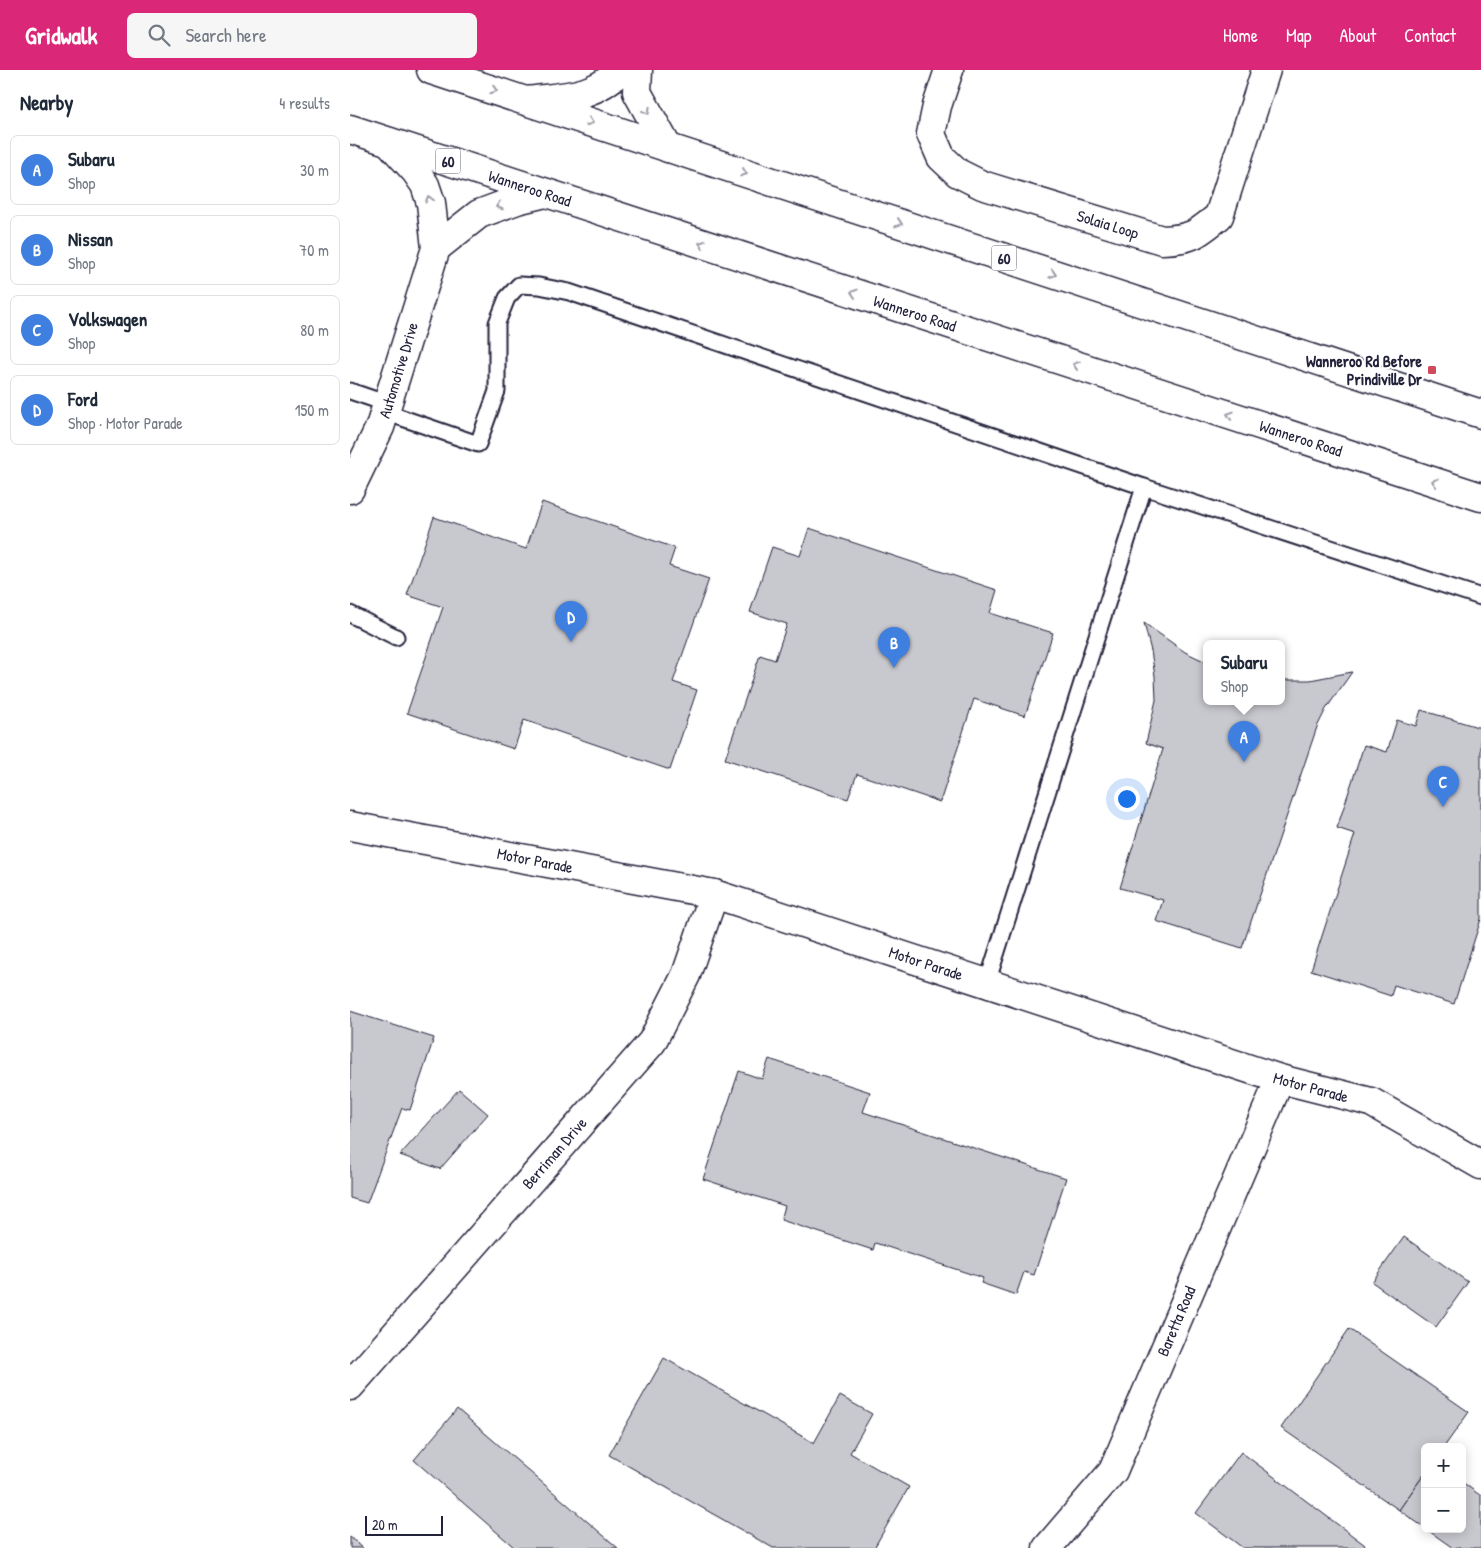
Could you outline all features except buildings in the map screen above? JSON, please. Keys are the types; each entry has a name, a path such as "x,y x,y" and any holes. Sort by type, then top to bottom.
{"main road":[{"name":"60","path":"431,70 1481,414"},
{"path":"527,101 592,91 612,79 622,70"},
{"path":"638,70 638,92 668,148"},
{"name":"Solaia Loop","path":"949,70 937,106 931,134 941,157 958,173 982,185 1162,240 1184,240 1202,230 1218,216 1266,70"},
{"name":"Wanneroo Road","path":"350,129 1481,497"},
{"name":"Automotive Drive","path":"350,488 380,427 436,248 431,203 425,185 389,142"},
{"path":"436,248 479,214 510,202 546,193"},
{"name":"Motor Parade","path":"350,826 714,894 1280,1079 1371,1102 1481,1165"},
{"name":"Berriman Drive","path":"350,1386 652,1042 686,975 714,894"},
{"name":"Baretta Road","path":"1047,1548 1112,1471 1280,1079"}],"lane":[{"path":"350,391 386,408 478,444 496,391 498,323 507,298 519,285 539,286 569,292 1144,486 1481,597"},
{"path":"987,983 1144,486"},
{"path":"350,614 396,637"}],"place":[{"name":"Wanneroo Rd Before Prindiville Dr","path":"1432,370"},
{"name":"Ford","path":"571,642"},
{"name":"Nissan","path":"894,668"},
{"name":"Subaru","path":"1244,762"},
{"name":"Volkswagen","path":"1443,807"}]}
